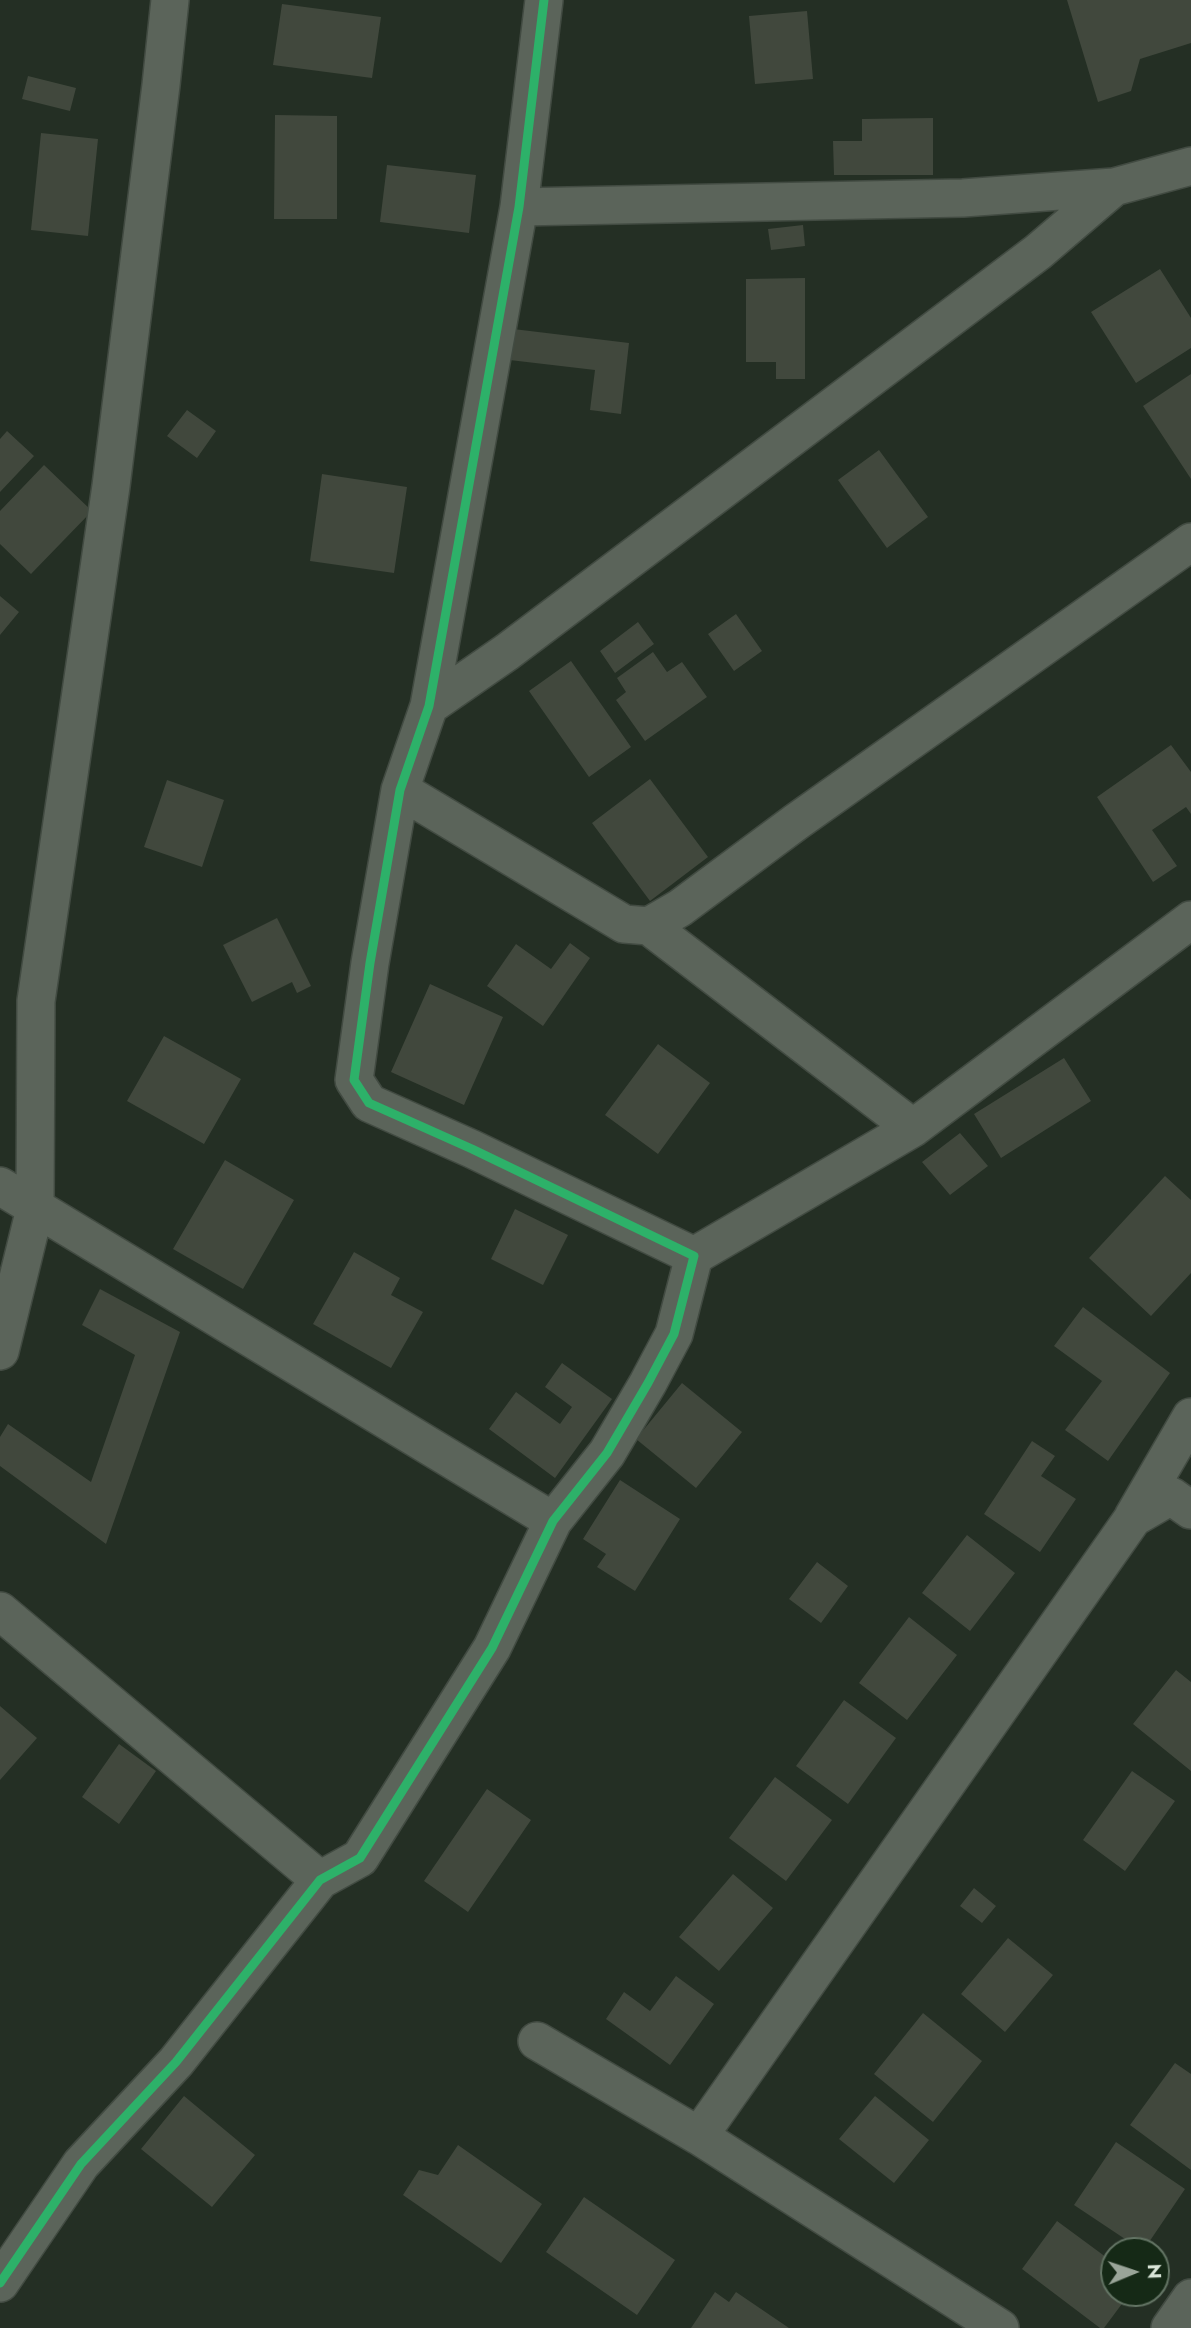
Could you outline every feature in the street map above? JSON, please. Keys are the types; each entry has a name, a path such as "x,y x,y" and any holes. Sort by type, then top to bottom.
{"street":[{"path":"0,1351 35,1209 36,1002 111,486 170,0"},
{"path":"544,0 519,207 429,706 400,790 370,963 355,1080 369,1103 472,1149 694,1256"},
{"path":"519,207 963,198 1114,187 1191,166"},
{"path":"429,706 507,652 1027,260 1114,187"},
{"path":"649,926 728,874 807,814 1191,541"},
{"path":"400,790 624,924 649,926 913,1128"},
{"path":"0,2283 81,2164 176,2062 320,1880 360,1857 492,1648 553,1521 607,1453 648,1383 674,1334 694,1256 913,1128 1191,920"},
{"path":"0,1186 553,1521"},
{"path":"699,2136 1133,1518 1191,1417"},
{"path":"1133,1518 1171,1496 1191,1510"},
{"path":"0,1611 320,1880"},
{"path":"537,2041 699,2136 1000,2328"},
{"path":"1170,2328 1191,2298"}],"building":[{"path":"1067,0 1191,0 1191,43 1140,59 1131,91 1098,102"},
{"path":"282,4 381,17 372,78 273,65"},
{"path":"807,11 813,79 755,84 749,16"},
{"path":"28,76 76,88 70,111 22,99"},
{"path":"275,115 337,116 337,219 274,219"},
{"path":"933,118 933,175 834,175 833,141 862,141 862,119"},
{"path":"41,133 98,139 88,236 31,230"},
{"path":"387,165 476,175 469,233 380,222"},
{"path":"803,225 805,246 771,250 768,229"},
{"path":"1160,269 1191,318 1191,348 1136,383 1091,312"},
{"path":"805,278 805,379 776,379 776,362 746,362 746,279"},
{"path":"505,328 629,343 621,414 590,410 595,370 501,359"},
{"path":"1191,374 1191,479 1143,406"},
{"path":"187,410 216,431 197,458 167,436"},
{"path":"7,431 34,456 0,492 0,439"},
{"path":"879,450 928,517 887,548 838,480"},
{"path":"44,465 92,511 31,574 0,544 0,511"},
{"path":"322,474 407,487 394,573 310,561"},
{"path":"0,596 19,612 0,635"},
{"path":"736,614 762,651 734,671 708,634"},
{"path":"638,622 654,644 615,673 600,651"},
{"path":"653,652 667,672 682,662 707,697 645,741 616,700 626,692 617,678"},
{"path":"571,661 631,747 589,777 529,691"},
{"path":"1171,745 1191,772 1191,814 1186,807 1152,830 1177,866 1153,882 1097,797"},
{"path":"650,779 708,857 650,901 592,823"},
{"path":"167,780 224,800 202,867 144,847"},
{"path":"277,918 311,986 297,993 292,982 252,1002 223,945"},
{"path":"570,943 590,958 543,1026 487,986 516,944 551,969"},
{"path":"430,984 503,1017 464,1105 391,1072"},
{"path":"164,1036 241,1079 204,1144 127,1101"},
{"path":"658,1044 710,1083 658,1154 605,1115"},
{"path":"1064,1058 1091,1101 1001,1158 974,1114"},
{"path":"960,1133 988,1166 950,1195 922,1162"},
{"path":"225,1160 294,1200 243,1289 173,1249"},
{"path":"1165,1176 1191,1200 1191,1273 1151,1316 1089,1258"},
{"path":"515,1209 568,1235 543,1285 491,1259"},
{"path":"354,1252 400,1278 391,1295 423,1312 391,1368 313,1324"},
{"path":"100,1289 180,1332 106,1544 0,1466 0,1437 8,1424 91,1482 135,1355 82,1325"},
{"path":"1083,1307 1170,1373 1108,1461 1065,1430 1102,1381 1054,1346"},
{"path":"562,1363 612,1399 555,1478 489,1429 516,1392 560,1424 572,1407 545,1387"},
{"path":"682,1383 742,1432 696,1488 636,1439"},
{"path":"1032,1441 1055,1456 1041,1476 1076,1499 1040,1552 984,1514"},
{"path":"620,1480 680,1519 635,1591 597,1567 606,1554 583,1539"},
{"path":"967,1535 1015,1573 970,1631 922,1593"},
{"path":"817,1562 848,1586 821,1623 789,1599"},
{"path":"909,1617 957,1655 907,1720 859,1683"},
{"path":"1176,1670 1191,1682 1191,1771 1133,1724"},
{"path":"844,1700 896,1738 848,1804 796,1766"},
{"path":"0,1706 37,1738 0,1780"},
{"path":"119,1744 156,1771 119,1824 82,1797"},
{"path":"1132,1771 1175,1801 1125,1871 1083,1840"},
{"path":"775,1777 832,1820 786,1881 729,1838"},
{"path":"487,1789 531,1820 468,1912 424,1881"},
{"path":"733,1874 773,1908 719,1971 679,1937"},
{"path":"974,1888 996,1906 982,1923 960,1906"},
{"path":"1008,1938 1053,1975 1005,2032 961,1994"},
{"path":"676,1976 714,2004 670,2065 606,2019 624,1992 650,2011"},
{"path":"923,2013 982,2061 933,2122 874,2074"},
{"path":"1175,2063 1191,2074 1191,2170 1130,2125"},
{"path":"184,2096 255,2155 212,2207 141,2149"},
{"path":"875,2096 929,2140 894,2183 839,2139"},
{"path":"1116,2142 1185,2189 1152,2237 1122,2237 1074,2205"},
{"path":"458,2145 542,2204 501,2263 403,2195 419,2170 438,2175"},
{"path":"584,2197 675,2260 637,2315 546,2252"},
{"path":"1057,2221 1100,2253 1100,2307 1120,2307 1104,2328 1100,2328 1022,2269"},
{"path":"715,2292 729,2302 736,2292 789,2328 691,2328"}],"cycle path":[{"path":"0,2283 81,2164 176,2062 320,1880 360,1858 492,1648 553,1521 607,1453 648,1383 674,1334 694,1256 472,1149 369,1103 354,1080 370,963 400,790 429,706 519,207 544,0"}]}
